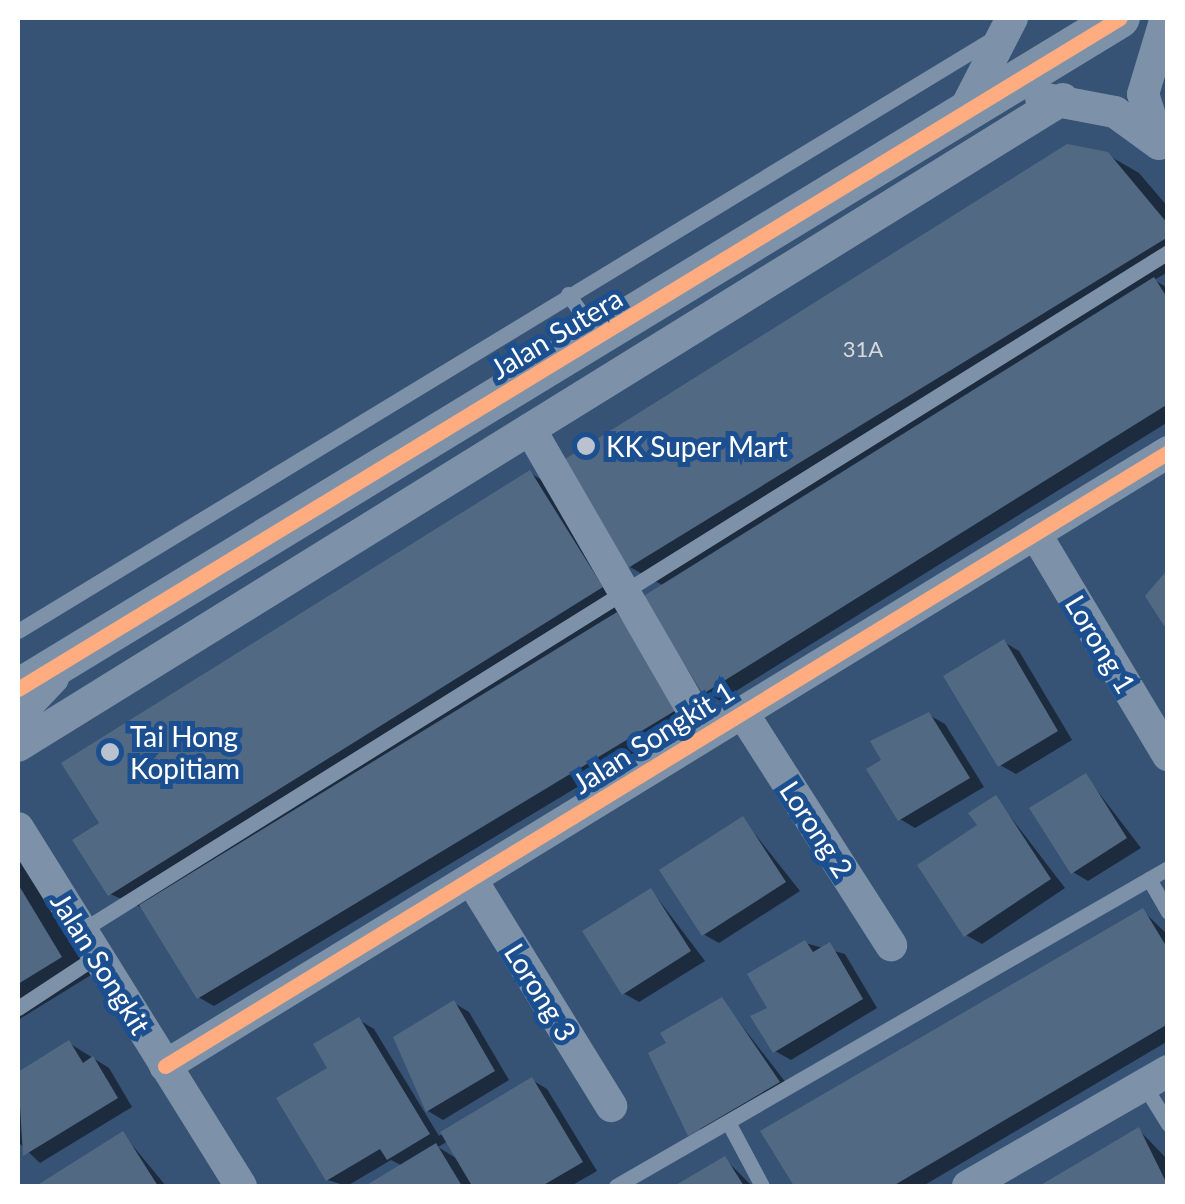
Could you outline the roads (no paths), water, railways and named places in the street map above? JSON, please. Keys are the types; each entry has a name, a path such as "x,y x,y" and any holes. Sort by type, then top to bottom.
{"street":[{"name":"Jalan Sutera","path":"18,689 1120,18"},
{"path":"1163,150 1142,94 1166,18"},
{"path":"1010,23 978,106 1064,100 1116,112 1163,150"},
{"path":"18,746 1064,100"},
{"path":"530,429 706,734"},
{"name":"Jalan Songkit 1","path":"165,1066 1168,452"},
{"name":"Lorong 1","path":"1035,533 1168,755"},
{"path":"18,669 90,645"},
{"path":"18,715 90,645"},
{"name":"Lorong 2","path":"742,712 891,945"},
{"name":"Jalan Songkit","path":"20,834 241,1186"},
{"name":"Lorong 3","path":"471,879 611,1106"},
{"path":"968,1186 1156,1078"}],"lane":[{"path":"18,631 1010,23"},
{"path":"18,1008 89,944 622,590 1168,252"},
{"path":"568,294 597,337"},
{"path":"616,1186 1168,868"},
{"path":"1150,879 1168,912"},
{"path":"1156,1078 1168,1124"},
{"path":"728,1122 762,1186"}],"place":[{"name":"KK Super Mart","path":"586,446"},
{"name":"Tai Hong Kopitiam","path":"110,752"}]}
